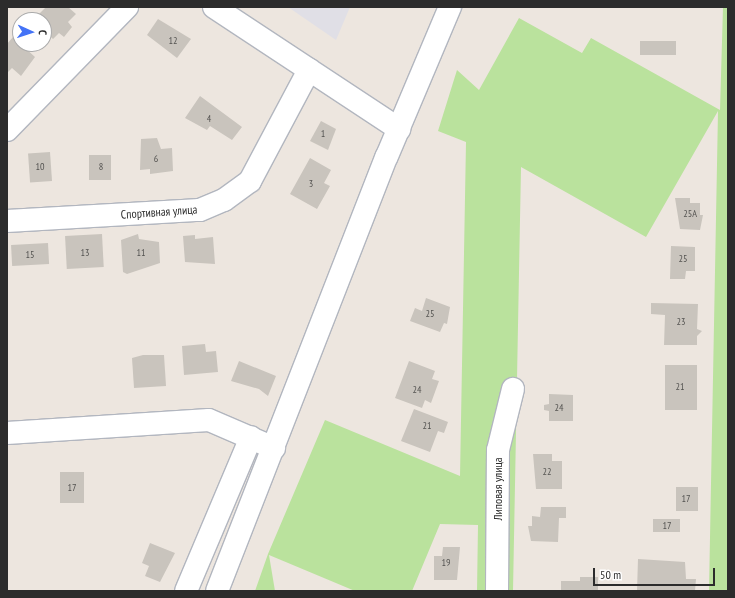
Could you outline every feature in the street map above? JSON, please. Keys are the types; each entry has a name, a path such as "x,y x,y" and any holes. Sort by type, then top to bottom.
{"street":[{"path":"7,130 127,7"},
{"path":"214,7 399,129"},
{"path":"217,591 399,129 450,7"},
{"name":"Спортивная улица","path":"7,221 200,210 224,200 250,181 309,70"},
{"name":"Липовая улица","path":"497,591 498,450 513,389"},
{"path":"7,434 209,420 274,448"},
{"path":"186,591 251,437"}],"shaded area":[{"path":"288,7 350,7 336,40"}],"green space":[{"path":"723,7 728,7 728,591 709,591 718,111 646,237 521,167 513,591 477,591 478,525 440,524 412,591 355,591 269,555 275,591 255,591 268,554 325,420 460,476 466,142 438,131 457,70 479,90 519,18 582,53 591,38 720,110"}],"building":[{"path":"46,7 68,7 76,14 68,22 72,27 64,37 59,33 53,39 52,12 41,12"},
{"path":"158,19 191,39 177,58 147,35"},
{"path":"12,38 12,52 30,52 35,57 21,76 12,68 7,73 7,44"},
{"path":"640,41 676,41 676,55 640,55"},
{"path":"200,96 242,127 232,140 210,126 207,130 185,118"},
{"path":"321,121 336,129 328,150 310,141"},
{"path":"157,138 161,149 172,148 173,171 150,174 150,169 140,170 141,139"},
{"path":"50,152 52,181 30,182 28,154"},
{"path":"89,155 111,155 111,180 89,180"},
{"path":"310,158 331,170 324,183 330,186 317,209 290,194"},
{"path":"675,198 690,198 690,203 700,203 700,215 703,215 700,230 680,229"},
{"path":"102,234 104,267 67,269 65,236"},
{"path":"138,234 139,239 159,242 160,263 127,274 123,272 121,240"},
{"path":"195,235 195,239 213,237 215,264 185,262 183,236"},
{"path":"48,243 49,264 12,266 11,245"},
{"path":"671,246 695,247 695,271 686,271 685,279 670,279"},
{"path":"426,298 450,307 447,324 444,323 440,332 410,321 415,308 422,311"},
{"path":"651,303 698,304 697,329 702,331 697,336 697,345 664,345 665,315 651,314"},
{"path":"205,344 206,352 216,351 218,372 184,375 182,346"},
{"path":"143,355 164,355 166,386 134,388 132,358"},
{"path":"239,361 276,376 268,396 259,389 231,381"},
{"path":"409,361 435,371 432,379 439,381 431,403 425,400 422,408 395,398"},
{"path":"665,365 697,365 697,410 665,410"},
{"path":"549,394 573,395 573,421 549,421 549,411 544,410 544,405 549,404"},
{"path":"414,409 448,422 444,433 438,431 430,452 401,441"},
{"path":"533,454 552,454 552,461 562,461 562,489 536,489"},
{"path":"60,472 84,472 84,503 60,503"},
{"path":"676,487 698,487 698,511 676,511"},
{"path":"541,507 566,507 566,518 559,518 558,542 531,541 528,526 532,526 532,516 540,517"},
{"path":"653,519 680,519 680,532 653,532"},
{"path":"150,543 175,553 160,582 145,576 149,566 142,563"},
{"path":"443,547 460,547 457,580 434,580 434,556 442,556"},
{"path":"638,559 685,562 686,579 696,579 695,591 637,591"},
{"path":"580,577 598,577 598,591 561,591 561,581 580,581"}]}
